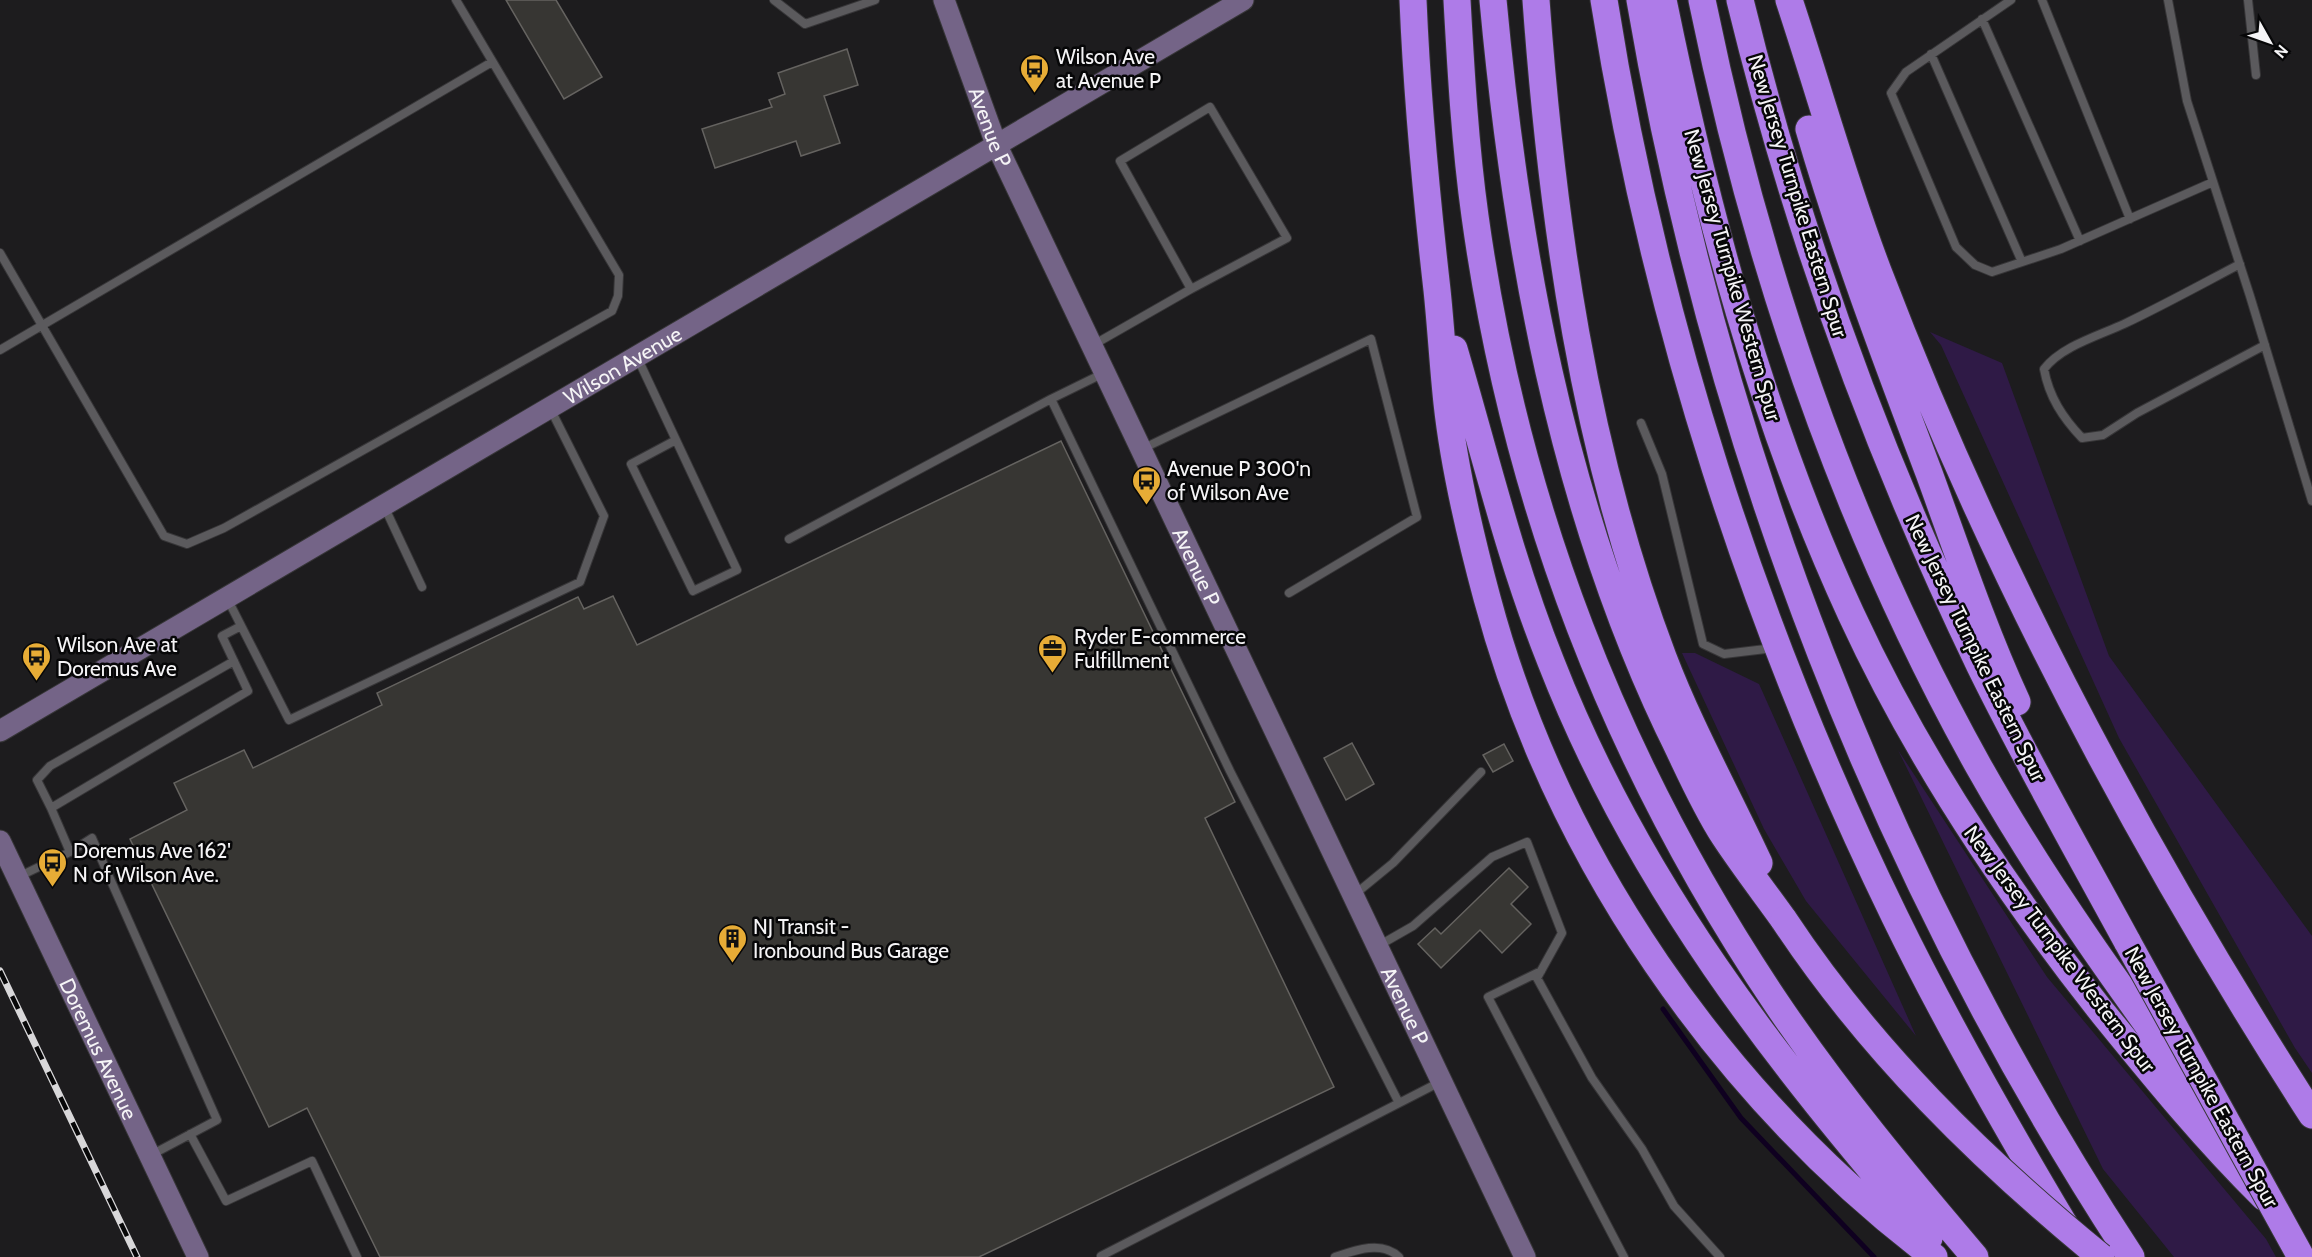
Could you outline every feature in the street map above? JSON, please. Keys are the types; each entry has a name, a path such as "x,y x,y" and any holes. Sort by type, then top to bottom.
{"highway":[{"path":"1413,0 1421,145 1447,406 1456,459 1487,598 1511,675 1551,772 1584,841 1624,913 1678,994 1741,1074 1795,1134 1850,1188 1934,1257"},
{"path":"1456,0 1470,174 1495,334 1534,490 1568,596 1600,681 1666,820 1755,970 1851,1106 1975,1257"},
{"path":"1493,0 1506,118 1525,246 1557,406 1590,526 1625,628 1691,774 1723,835 1857,1020 1946,1119 2013,1183 2101,1257"},
{"path":"1536,0 1544,97 1565,256 1584,375 1614,506 1640,593 1677,693 1784,920"},
{"path":"1604,0 1631,147 1673,324 1722,489 1778,647 1851,823 1914,956 1992,1101 2085,1257"},
{"path":"1640,0 1670,153 1710,320 1755,472 1822,662 1903,849 1978,1001 2054,1134 2131,1257"},
{"name":"New Jersey Turnpike Western Spur","path":"1663,0 1711,210 1750,346 1811,519 1872,658 1946,792 2041,932 2211,1145 2288,1221 2312,1249"},
{"name":"New Jersey Turnpike Western Spur","path":"1702,0 1740,170 1788,334 1844,485 1904,622 1980,767 2056,894 2107,969 2288,1221"},
{"name":"New Jersey Turnpike Eastern Spur","path":"1740,0 1777,140 1813,258 1882,446 1929,557 1981,668 2077,835 2094,851 2128,943 2301,1257"},
{"path":"1779,0 1783,34 1813,143 1850,259 1893,380 1997,655 2077,835"},
{"path":"1789,0 1863,231 1922,381 1971,492 2044,645 2132,813 2212,954 2312,1115"},
{"path":"1437,290 1522,586 1567,701 1616,804 1679,914 1750,1020 1830,1121 1946,1257"}],"main road":[{"name":"Avenue P","path":"944,0 996,144 1525,1257"},
{"name":"Wilson Avenue","path":"0,731 549,406 1243,0"},
{"name":"Doremus Avenue","path":"0,841 198,1257"}],"lane":[{"path":"0,253 164,536 187,544 225,528 612,311 618,296 619,275 456,0"},
{"path":"774,0 805,24 872,0"},
{"path":"2012,0 1906,72 1891,93 1956,247 1975,266 1992,272 2022,262 2080,241 2213,182"},
{"path":"2042,0 2130,219"},
{"path":"2168,0 2187,101 2240,264 2312,501"},
{"path":"2248,0 2256,75"},
{"path":"1982,20 2080,241"},
{"path":"1931,54 2022,262"},
{"path":"0,350 492,62"},
{"path":"1091,346 1287,238 1210,107 1120,161 1191,289"},
{"path":"2240,264 2059,356 2044,369 2047,388 2066,420 2082,438 2103,435 2137,413 2265,345"},
{"path":"1140,450 1371,339 1416,517 1289,593"},
{"path":"636,355 676,440 737,570 693,591 631,464 676,440"},
{"path":"789,539 1050,399 1104,373"},
{"path":"1050,399 1230,771 1398,1103"},
{"path":"226,597 289,720 580,582 604,516 549,406"},
{"path":"1641,423 1662,474 1702,644 1724,654 1778,647"},
{"path":"384,504 422,587"},
{"path":"51,808 248,691 222,636 241,626"},
{"path":"70,852 37,780 50,766 234,661"},
{"path":"1353,896 1387,869 1480,772"},
{"path":"18,878 70,852 92,838 217,1120 150,1155"},
{"path":"1377,946 1413,926 1492,857 1527,842 1562,933 1538,978 1592,1078 1642,1149 1674,1206 1720,1257"},
{"path":"1542,970 1488,998 1624,1257"},
{"path":"1101,1256 1441,1081"},
{"path":"190,1134 226,1201 312,1161 357,1257"},
{"path":"1335,1257 1376,1247 1388,1250 1399,1257"}],"shaded area":[{"path":"1930,332 2002,363 2109,656 2312,936 2312,1073 2295,1048 2119,738 1941,345"},
{"path":"1682,653 1695,653 1759,684 1916,1036 1806,901 1764,829"},
{"path":"1898,750 2047,977 2266,1239 2276,1257 2174,1257 2103,1169"}],"building":[{"path":"506,0 556,0 602,77 564,99"},
{"path":"847,49 858,85 824,96 840,143 801,156 796,141 715,168 702,129 772,107 769,100 785,94 778,73"},
{"name":"NJ Transit - Ironbound Bus Garage","path":"1061,441 1235,802 1205,818 1334,1087 979,1257 380,1257 307,1108 269,1127 130,839 187,810 174,783 244,750 253,768 382,705 377,693 578,597 584,609 613,596 637,645"},
{"path":"1352,743 1374,784 1346,800 1324,758"},
{"path":"1504,744 1513,761 1493,772 1483,755"},
{"path":"1509,868 1528,887 1511,904 1531,924 1502,953 1480,930 1441,968 1418,944 1435,928 1441,934"}],"waterway":[{"path":"1663,1009 1741,1118 1874,1257"}],"railway":[{"path":"0,971 137,1257"}],"place":[{"name":"Wilson Ave at Avenue P","path":"1035,94"},
{"name":"Avenue P 300'n of Wilson Ave","path":"1146,506"},
{"name":"Ryder E-commerce Fulfillment","path":"1053,674"},
{"name":"Wilson Ave at Doremus Ave","path":"36,682"},
{"name":"Doremus Ave 162' N of Wilson Ave.","path":"52,888"},
{"name":"NJ Transit - Ironbound Bus Garage","path":"732,964"}]}
